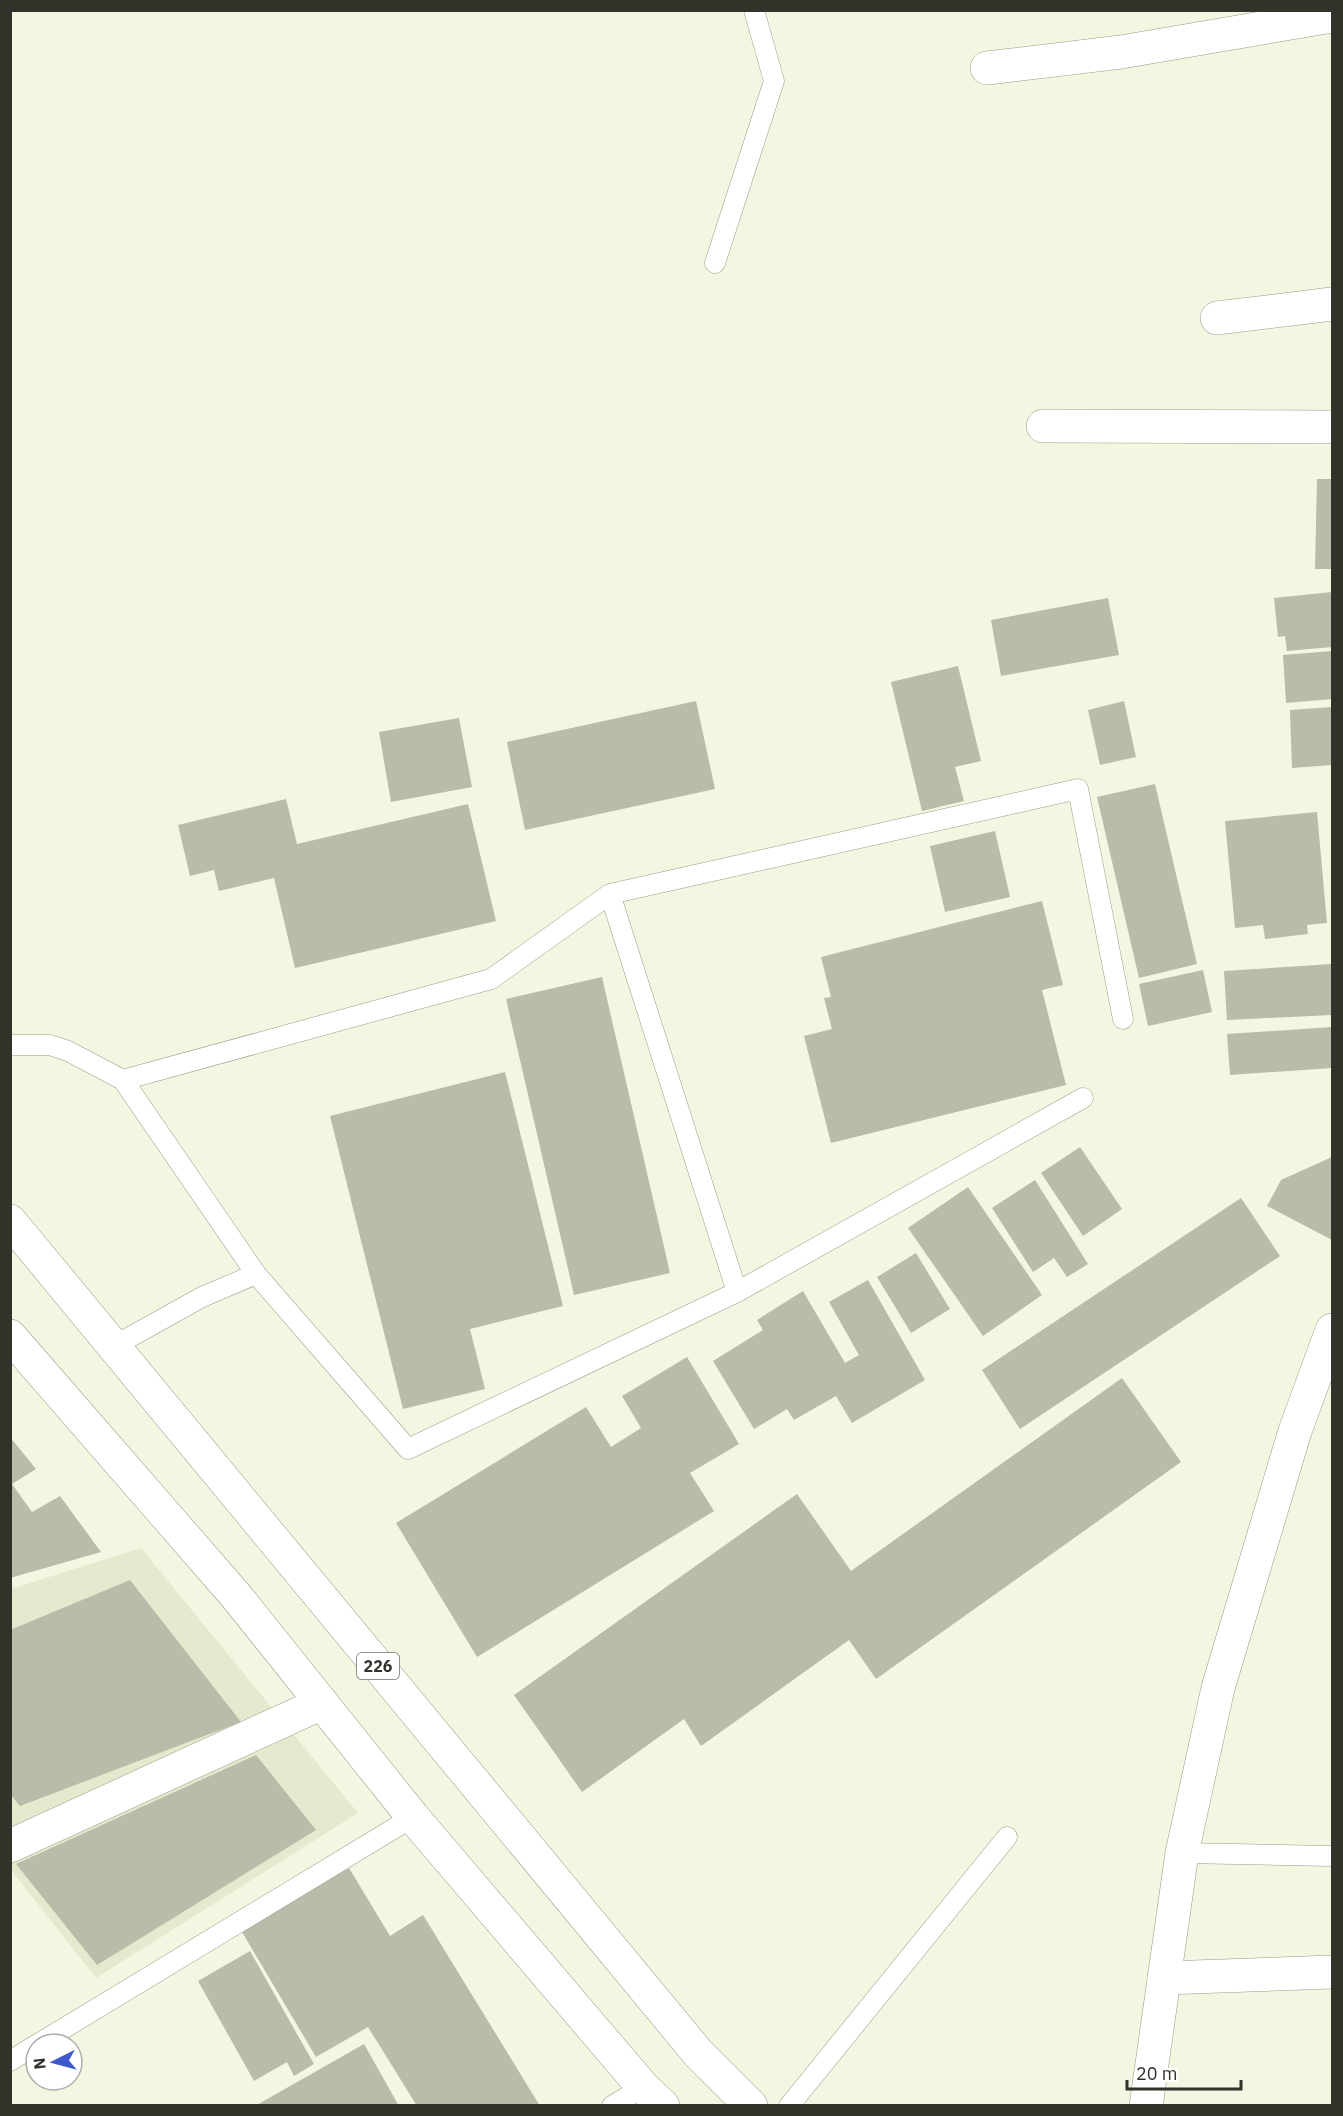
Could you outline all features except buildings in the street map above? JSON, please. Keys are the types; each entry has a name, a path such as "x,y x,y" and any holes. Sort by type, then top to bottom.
{"main road":[{"path":"987,68 1121,52 1332,16"},
{"path":"1217,318 1332,304"},
{"path":"1043,426 1332,427"},
{"name":"226","path":"10,1221 698,2053 751,2106"},
{"path":"1146,2106 1182,1853 1218,1688 1295,1431 1332,1330"},
{"path":"10,1336 236,1596 413,1817 653,2096"},
{"path":"12,1842 322,1703"},
{"path":"1164,1978 1332,1972"}],"lane":[{"path":"715,263 774,81 754,10"},
{"path":"123,1080 491,979 610,894 1078,789 1123,1018"},
{"path":"610,894 737,1292"},
{"path":"10,1045 51,1045 87,1059 123,1080 256,1275 408,1449 737,1292 1083,1098"},
{"path":"114,1346 202,1297 256,1275"},
{"path":"58,2032 413,1817"},
{"path":"789,2106 1007,1838"},
{"path":"1182,1853 1332,1856"},
{"path":"10,2061 24,2053"},
{"path":"612,2106 653,2096"}],"shaded area":[{"path":"141,1548 358,1813 96,1978 11,1870 11,1589"}]}
